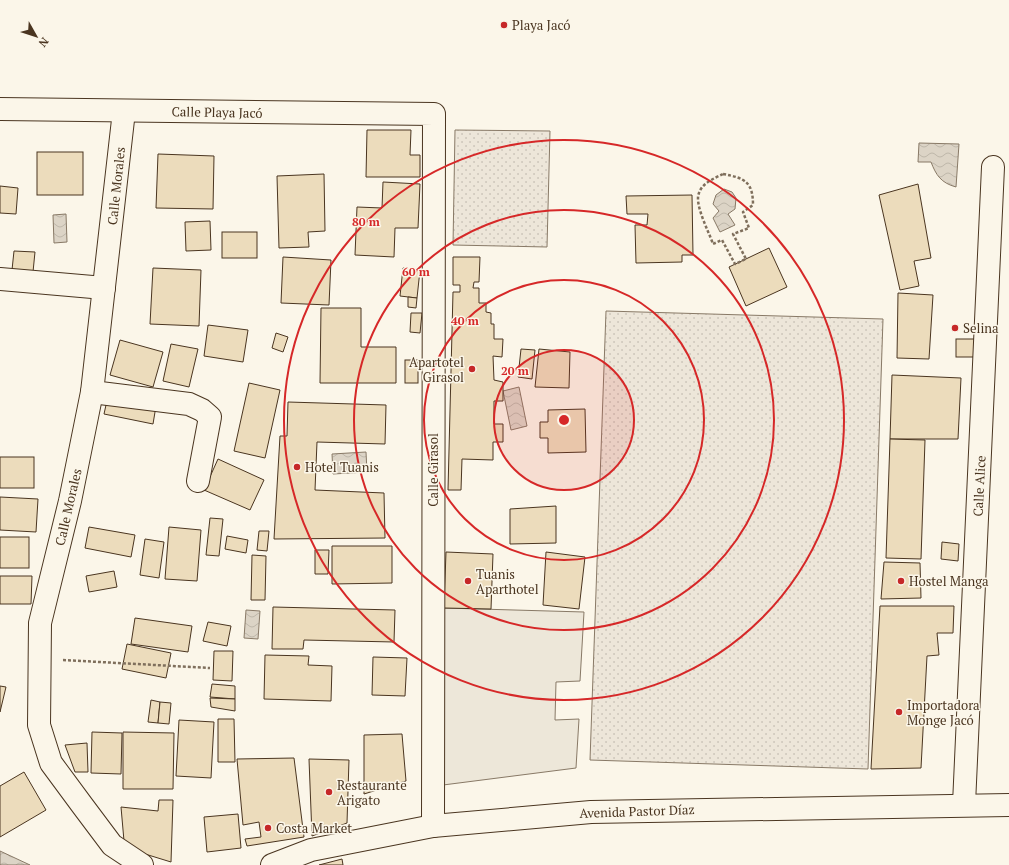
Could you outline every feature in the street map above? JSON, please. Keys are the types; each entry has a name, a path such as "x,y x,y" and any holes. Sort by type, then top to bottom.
{"street":[{"name":"Calle Playa Jacó","path":"0,109 434,114"},
{"name":"Calle Morales","path":"124,111 92,392 70,501 40,623 38,658 39,725 51,763 112,844 142,865"},
{"name":"Calle Girasol","path":"433,826 434,114"},
{"name":"Calle Alice","path":"964,804 993,167"},
{"path":"0,279 104,288"},
{"path":"92,392 189,404 202,410 210,417 198,481"},
{"name":"Avenida Pastor Díaz","path":"272,865 311,850 433,826 591,812 964,804 1009,805"}],"path":[{"path":"723,174 736,176 746,182 753,192 753,206 743,212 749,228 732,234 746,259 735,264 722,240 713,244 698,204 699,192 709,181 723,174"},
{"path":"38,658 210,668"}],"shaded area":[{"path":"455,130 550,131 547,247 453,245"},
{"path":"606,311 883,319 868,769 590,760"},
{"path":"444,608 584,612 580,681 556,682 555,720 579,719 576,768 443,785"}],"water":[{"path":"919,143 959,144 956,187 946,183 940,178 931,162 918,162"},
{"path":"724,189 732,192 736,198 735,209 728,214 735,225 720,232 713,218 719,211 713,204 716,195"},
{"path":"66,214 67,242 54,243 53,215"},
{"path":"519,387 527,426 511,430 503,391"},
{"path":"366,452 367,472 333,474 332,454"},
{"path":"246,610 260,611 258,639 244,638"},
{"path":"0,851 30,865 0,865"}],"building":[{"path":"367,130 411,130 410,155 420,155 420,177 366,177"},
{"path":"37,152 83,152 83,195 37,195"},
{"path":"158,154 214,156 213,209 156,208"},
{"path":"324,174 325,231 308,232 309,247 279,248 277,176"},
{"path":"383,182 420,184 418,228 395,228 394,257 355,255 357,207 382,208"},
{"path":"918,184 931,258 914,261 919,286 900,290 879,195"},
{"path":"0,186 18,188 16,214 0,213"},
{"path":"692,195 693,255 682,255 682,262 636,263 635,225 647,225 648,214 627,214 626,196"},
{"path":"210,221 211,250 186,251 185,222"},
{"path":"222,232 257,232 257,258 222,258"},
{"path":"769,248 787,287 746,306 729,267"},
{"path":"14,251 35,252 33,272 12,270"},
{"path":"283,257 331,260 329,305 281,303"},
{"name":"Apartotel Girasol","path":"453,257 480,257 479,282 474,282 473,288 479,288 479,303 486,303 486,312 491,313 491,324 494,324 494,339 503,339 502,357 493,356 494,380 503,382 503,401 494,401 494,424 503,424 503,442 493,442 493,460 462,459 461,490 448,490 453,292 460,292 460,285 453,285"},
{"path":"153,268 201,270 199,326 150,324"},
{"path":"403,268 420,270 417,298 400,296"},
{"path":"898,293 933,295 929,359 897,358"},
{"path":"408,297 417,298 416,308 408,307"},
{"path":"321,308 361,308 361,347 396,347 396,383 320,383"},
{"path":"411,313 422,313 420,333 410,332"},
{"path":"208,325 248,330 243,362 204,356"},
{"path":"276,333 288,337 283,352 272,348"},
{"path":"956,339 976,339 976,357 956,357"},
{"path":"120,340 163,352 153,387 110,375"},
{"path":"171,344 198,349 189,387 163,381"},
{"path":"521,349 535,350 532,379 518,377"},
{"path":"539,349 570,352 569,388 535,387"},
{"path":"405,360 418,360 418,383 405,383"},
{"path":"892,375 961,378 958,439 890,439"},
{"path":"249,383 280,390 265,458 234,451"},
{"path":"108,396 156,406 153,424 104,414"},
{"name":"Hotel Tuanis","path":"288,402 386,405 385,444 317,442 315,490 384,493 385,538 274,539 280,436 287,436"},
{"path":"585,409 586,452 548,453 548,438 540,438 540,422 548,422 548,410"},
{"path":"890,439 925,440 921,559 886,558"},
{"path":"0,457 34,457 34,488 0,488"},
{"path":"218,459 264,480 250,510 204,490"},
{"path":"0,497 38,499 36,532 0,530"},
{"path":"556,506 556,543 510,544 510,509"},
{"path":"210,518 223,519 219,556 206,555"},
{"path":"89,527 135,535 131,557 85,548"},
{"path":"169,527 201,530 197,581 165,579"},
{"path":"259,531 269,531 267,551 257,550"},
{"path":"227,536 248,540 246,553 225,549"},
{"path":"0,537 29,537 29,568 0,568"},
{"path":"145,539 164,542 159,578 140,575"},
{"path":"942,542 959,544 958,561 941,559"},
{"path":"332,546 392,546 392,583 332,584"},
{"path":"315,550 329,550 328,574 315,574"},
{"name":"Tuanis Aparthotel","path":"446,552 493,554 491,609 444,608"},
{"path":"546,552 585,557 579,609 543,605"},
{"path":"252,555 266,556 265,600 251,600"},
{"name":"Hostel Manga","path":"884,562 920,563 921,598 881,599"},
{"path":"114,571 117,587 89,592 86,576"},
{"path":"0,576 32,576 31,604 0,604"},
{"name":"Importadora Monge Jacó","path":"880,606 954,606 953,633 937,633 939,655 927,656 921,768 871,769"},
{"path":"273,607 395,610 394,642 304,640 303,649 272,649"},
{"path":"135,618 192,626 188,652 131,644"},
{"path":"208,622 231,626 227,646 203,641"},
{"path":"127,644 171,653 166,678 122,669"},
{"path":"214,651 233,651 232,681 213,680"},
{"path":"265,655 309,656 308,665 332,666 331,701 264,699"},
{"path":"373,657 407,658 405,696 372,695"},
{"path":"212,684 235,686 235,699 210,697"},
{"path":"0,686 6,687 0,712"},
{"path":"210,698 235,699 235,711 211,707"},
{"path":"151,700 160,702 158,723 148,722"},
{"path":"160,702 171,703 169,724 158,723"},
{"path":"218,719 234,719 235,762 218,762"},
{"path":"179,720 214,722 211,778 176,776"},
{"path":"92,732 122,733 121,774 91,773"},
{"path":"123,732 174,733 173,789 123,789"},
{"path":"402,734 406,781 364,794 364,735"},
{"path":"87,743 88,772 75,772 65,745"},
{"path":"294,758 304,837 247,846 245,839 261,837 259,822 243,825 237,759"},
{"name":"Restaurante Arigato","path":"309,759 349,760 347,823 312,836"},
{"path":"24,772 46,810 0,837 0,786"},
{"path":"159,800 173,800 171,862 145,854 124,841 121,807 158,811"},
{"path":"238,814 241,848 207,852 204,817"},
{"path":"342,859 343,865 319,865"}],"place":[{"name":"Playa Jacó","path":"504,25"},
{"name":"Selina","path":"955,328"},
{"name":"Apartotel Girasol","path":"472,369"},
{"name":"Hotel Tuanis","path":"297,467"},
{"name":"Tuanis Aparthotel","path":"468,581"},
{"name":"Hostel Manga","path":"901,581"},
{"name":"Importadora Monge Jacó","path":"899,712"},
{"name":"Restaurante Arigato","path":"329,792"},
{"name":"Costa Market","path":"268,828"}]}
